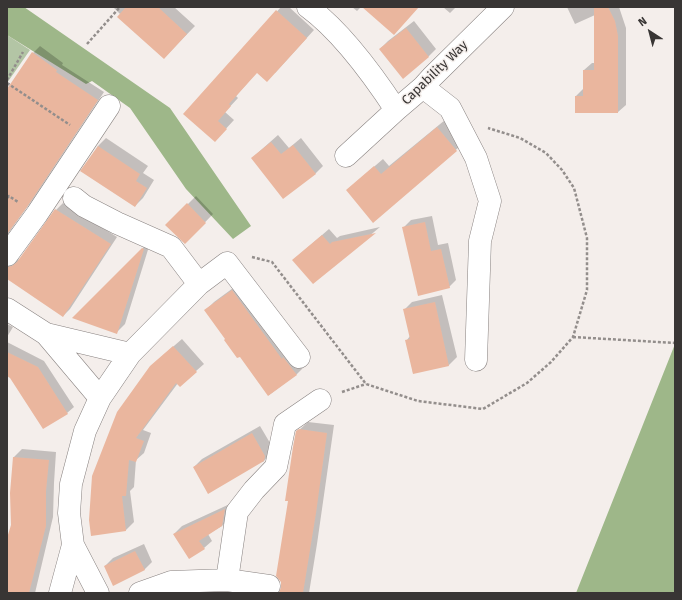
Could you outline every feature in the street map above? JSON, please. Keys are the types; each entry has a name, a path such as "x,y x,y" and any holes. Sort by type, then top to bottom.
{"street":[{"name":"Capability Way","path":"308,7 321,17 351,50 380,85 396,110 423,87 503,7"},
{"path":"423,87 450,108 476,158 490,201 480,241 476,360"},
{"path":"7,255 37,214 109,106"},
{"path":"346,156 396,110"},
{"path":"74,198 90,210 171,247 199,284"},
{"path":"98,593 73,545 69,513 71,484 85,431 100,398 130,354 199,284 227,263 299,357"},
{"path":"7,309 46,334 100,398"},
{"path":"46,334 130,354"},
{"path":"227,580 237,512 254,490 276,467 285,424 320,400"},
{"path":"60,593 73,545"},
{"path":"140,593 171,582 227,580 269,586"}],"path":[{"path":"87,44 120,7"},
{"path":"7,80 23,52"},
{"path":"7,83 88,137"},
{"path":"227,263 248,256 272,262 366,384 418,401 483,409 527,383 551,362 573,337 587,290 587,238 574,188 562,170 546,153 520,138 489,130 484,125"},
{"path":"573,337 675,343"}],"green space":[{"path":"7,7 24,7 170,108 251,226 233,239 186,189 130,108 92,81 86,84 7,35"},
{"path":"7,35 30,50 7,83"},
{"path":"675,344 675,593 576,593"}],"building":[{"path":"126,7 158,7 187,34 164,59 117,17"},
{"path":"362,7 419,7 394,35"},
{"path":"594,7 608,7 615,21 618,36 618,113 575,113 575,96 583,96 583,70 594,70"},
{"path":"276,10 307,38 267,82 257,73 229,104 231,106 218,121 227,129 215,142 183,114"},
{"path":"406,28 429,57 403,79 379,49"},
{"path":"32,52 57,70 56,72 98,100 27,207 7,234 7,89"},
{"path":"437,127 457,151 373,223 346,190 374,166 381,174"},
{"path":"271,142 281,154 293,145 316,174 283,199 251,158"},
{"path":"98,146 140,174 136,181 147,188 135,207 80,171"},
{"path":"187,203 206,223 185,244 165,225"},
{"path":"55,209 111,244 63,317 7,279 7,267 12,266 17,262"},
{"path":"425,222 431,251 441,249 450,288 418,296 402,227"},
{"path":"376,233 313,284 292,260 322,235 330,244 332,242"},
{"path":"142,248 144,249 117,334 72,318"},
{"path":"232,290 282,359 283,357 297,375 268,396 240,357 237,358 204,310"},
{"path":"435,302 449,366 413,374 405,340 410,339 403,309"},
{"path":"173,346 197,372 180,387 176,383 136,438 144,441 136,462 129,460 126,496 122,496 126,531 91,536 89,520 92,476 117,412 150,366"},
{"path":"7,352 38,367 68,414 43,429 10,378 7,376"},
{"path":"299,429 327,433 303,593 279,593 281,582 276,576 288,501 285,501 296,431"},
{"path":"252,433 265,456 264,461 208,494 193,467"},
{"path":"13,457 49,460 46,491 46,526 29,593 7,593 7,538 11,525 10,493"},
{"path":"225,509 222,526 199,541 205,549 189,559 173,534"},
{"path":"135,551 145,570 113,586 104,566"}]}
